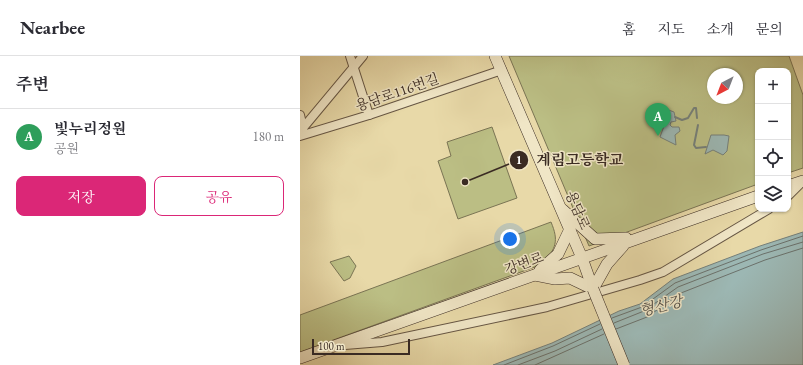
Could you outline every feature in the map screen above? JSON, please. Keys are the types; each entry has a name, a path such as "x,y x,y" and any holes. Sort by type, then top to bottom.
{"main road":[{"name":"용담로","path":"495,56 582,258 624,365"},
{"path":"791,185 803,181"},
{"name":"강변로","path":"300,358 755,197"},
{"path":"561,208 595,239 618,239 645,236"},
{"path":"534,275 558,254 570,230"},
{"path":"534,275 555,279 570,278 593,289 607,264 627,242"}],"street":[{"path":"350,56 369,116"},
{"path":"301,133 362,56"},
{"name":"용담로116번길","path":"301,133 369,116 502,70"},
{"path":"300,115 301,133"},
{"path":"791,193 803,181"},
{"path":"334,346 382,342 547,307 640,280 663,272 764,212"}],"green space":[{"path":"509,56 789,56 803,95 803,168 791,172 791,68 755,68 755,185 589,246"},
{"path":"492,127 517,198 458,219 438,161 451,156 447,142"},
{"path":"551,222 555,234 555,244 551,253 543,264 300,352 300,315"},
{"path":"349,256 356,266 350,278 344,281 330,262"}],"water":[{"path":"666,109 674,112 676,121 671,122 670,125 672,127 679,127 680,131 675,135 676,145 660,137 667,118 663,116"},
{"path":"711,135 729,136 727,151 723,155 713,150 705,154"},
{"name":"형산강","path":"803,232 803,365 493,365 552,343 619,311 640,304 673,279 760,246"}],"waterway":[{"path":"675,117 682,120 688,118 694,108 696,108 697,118"},
{"path":"698,125 694,145 696,148 706,147"}],"place":[{"name":"빛누리정원","path":"658,136"},
{"name":"계림고등학교","path":"465,182"}]}
